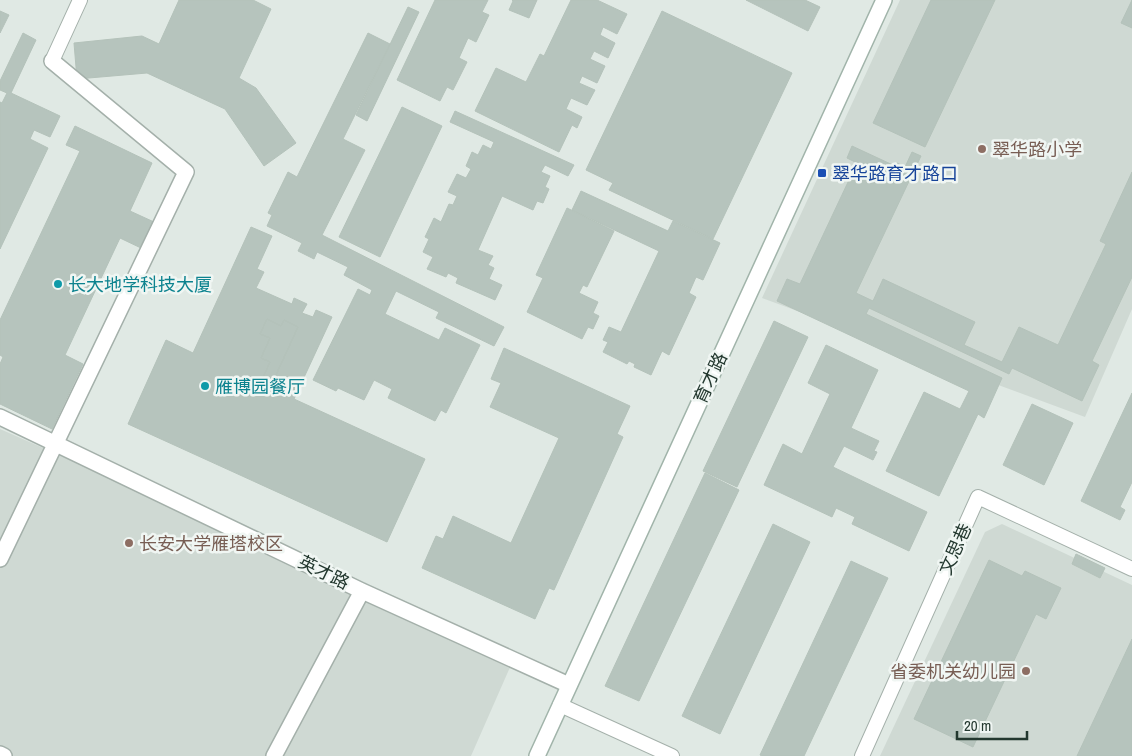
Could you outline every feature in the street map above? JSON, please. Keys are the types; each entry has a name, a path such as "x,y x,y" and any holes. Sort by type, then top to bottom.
{"street":[{"name":"育才路","path":"537,756 884,0"},
{"path":"0,559 54,443 186,172 52,61"},
{"name":"英才路","path":"0,417 362,590 569,685"},
{"path":"274,756 362,590"},
{"path":"0,754 4,756"}],"lane":[{"path":"52,61 80,0"},
{"name":"文思巷","path":"862,756 978,497 1132,569"},
{"path":"560,705 672,756"}],"shaded area":[{"name":"翠华路小学","path":"900,0 1132,0 1132,309 1085,417 762,298"},
{"name":"长安大学雁塔校区","path":"0,429 515,656 471,756 0,756"},
{"name":"省委机关幼儿园","path":"1002,524 1132,585 1132,756 880,756 985,532"}],"building":[{"path":"179,0 253,0 271,9 239,78 256,88 296,143 264,166 225,109 147,73 77,79 74,43 142,36 159,44"},
{"path":"435,0 488,0 482,12 489,15 476,42 468,38 459,58 467,62 453,90 447,87 440,101 397,80"},
{"path":"512,0 537,0 529,18 509,10"},
{"path":"571,0 597,0 627,14 617,34 603,27 600,35 615,43 608,58 594,51 590,59 605,66 597,83 582,76 579,83 595,90 587,105 571,98 566,109 582,117 577,128 572,125 559,152 475,111 496,68 526,82 540,54 544,56"},
{"path":"746,0 805,0 820,7 808,31"},
{"path":"931,0 995,0 925,147 873,123"},
{"path":"1132,0 1132,28 1121,23"},
{"path":"408,7 419,12 367,121 356,115"},
{"path":"0,11 9,15 0,33"},
{"path":"662,11 792,73 713,239 609,190 613,183 586,170"},
{"path":"23,33 36,40 11,93 60,116 50,137 34,130 30,139 48,148 0,249 0,102 2,103 7,93 0,90 0,81"},
{"path":"368,33 390,44 343,139 365,150 322,235 504,327 494,346 436,318 439,312 396,291 385,314 439,340 445,328 480,345 446,413 441,410 435,421 388,398 392,389 374,380 364,400 338,388 336,391 313,380 358,289 370,295 372,290 344,275 348,267 317,252 314,259 298,251 302,243 267,226 272,215 268,213 288,172 297,177"},
{"path":"402,107 442,126 380,257 339,237"},
{"path":"455,111 574,165 568,176 545,165 541,172 550,176 545,187 549,189 543,203 537,201 533,210 502,196 478,250 493,256 488,265 494,268 489,279 502,285 495,300 456,283 458,278 448,273 446,277 427,269 433,257 423,252 429,239 425,237 434,218 441,222 449,204 453,205 457,196 448,192 457,174 466,178 471,169 466,166 472,152 478,155 483,145 491,149 494,142 450,122"},
{"name":"长大地学科技大厦","path":"75,126 152,163 130,211 154,222 141,248 120,238 65,355 83,364 52,429 0,404 0,364 3,357 0,355 0,320 80,151 66,145"},
{"path":"852,146 895,166 897,163 905,167 912,152 921,156 856,293 873,301 883,279 975,322 964,345 1002,362 1019,327 1058,345 1106,244 1100,241 1132,172 1132,277 1092,361 1099,365 1082,401 1012,368 1009,374 869,308 866,314 1002,378 984,418 978,414 939,496 886,471 924,392 960,409 969,391 777,301 787,279 800,284 857,163 847,158"},
{"path":"581,191 668,231 673,221 720,243 703,280 696,277 689,293 696,297 669,355 662,351 651,375 634,367 635,364 629,361 627,364 603,352 608,342 603,340 609,327 621,332 659,251 572,210"},
{"path":"567,208 614,231 587,287 583,285 579,293 598,302 593,313 599,316 593,329 588,327 582,339 527,312 543,278 536,275"},
{"name":"雁博园餐厅","path":"251,227 272,236 257,269 264,272 256,288 292,304 294,298 307,304 302,313 313,317 316,310 332,317 294,399 425,459 387,542 128,424 166,340 193,353","holes":["267,319 281,326 284,320 298,327 270,388 260,384 270,362 261,358 270,338 260,334"]},
{"path":"267,319 281,326 284,320 298,327 270,388 260,384 270,362 261,358 270,338 260,334"},
{"path":"774,321 808,337 737,487 703,471"},
{"path":"826,345 878,370 851,428 879,441 874,451 877,452 873,460 844,446 833,467 927,512 909,551 852,524 855,517 836,508 832,517 764,485 783,444 802,454 830,394 808,383"},
{"path":"504,348 630,406 617,434 623,437 554,590 549,588 535,619 422,568 436,536 443,539 453,516 511,543 559,438 490,407 501,383 491,379"},
{"path":"1132,393 1132,482 1120,507 1125,510 1120,520 1081,501"},
{"path":"1032,404 1073,423 1044,485 1003,465"},
{"path":"705,473 739,490 639,701 605,686"},
{"path":"773,524 810,542 720,734 682,716"},
{"path":"1076,554 1105,568 1100,578 1072,564"},
{"path":"989,560 1022,576 1025,571 1061,588 1046,619 1036,614 973,747 914,719"},
{"path":"851,561 888,578 804,756 762,756 760,755"},
{"path":"1132,639 1132,756 1077,756"}],"place":[{"name":"翠华路小学","path":"982,149"},
{"name":"翠华路育才路口","path":"822,173"},
{"name":"长大地学科技大厦","path":"58,284"},
{"name":"雁博园餐厅","path":"205,386"},
{"name":"长安大学雁塔校区","path":"129,543"},
{"name":"省委机关幼儿园","path":"1026,671"}]}
